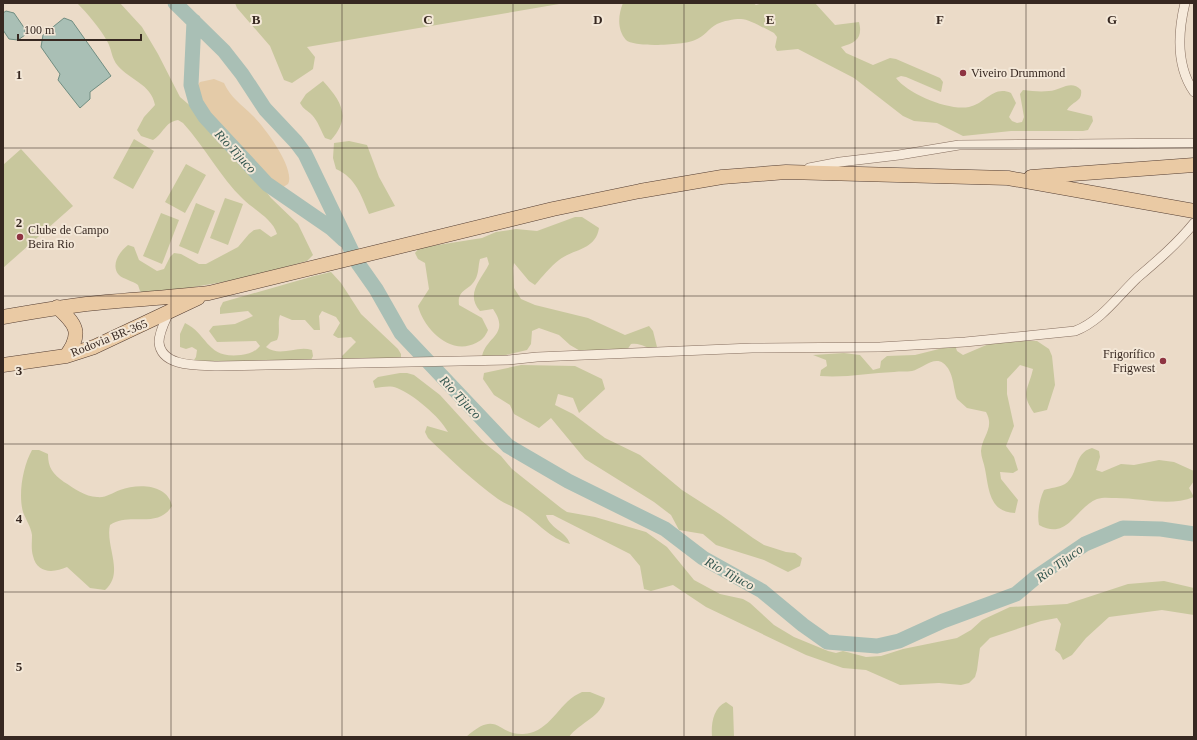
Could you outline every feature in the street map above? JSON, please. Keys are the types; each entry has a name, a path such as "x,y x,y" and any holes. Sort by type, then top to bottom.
{"main road":[{"path":"1008,178 1194,165"},
{"name":"Rodovia BR-365","path":"3,317 57,308 209,293 468,229 640,191 722,177 786,172 1008,178"},
{"path":"1008,178 1194,211"},
{"name":"Rodovia BR-365","path":"3,365 66,356 94,347 209,293"},
{"path":"57,308 72,322 76,333 74,344 66,356"}],"street":[{"path":"1185,3 1180,25 1180,46 1183,66 1189,85 1194,92"},
{"path":"786,172 840,162 900,155 959,145 1194,143"},
{"path":"169,312 160,334 160,346 162,351 170,359 184,364 218,366 388,364 508,360 538,357 752,348 880,347 934,344 1075,331 1086,327 1100,316 1137,279 1182,238 1194,223"}],"green space":[{"path":"77,3 120,3 142,27 180,97 201,115 240,157 271,198 298,224 313,255 307,261 241,279 146,295 140,291 138,285 119,275 115,267 117,258 128,245 134,247 139,260 157,271 164,269 170,257 174,253 181,254 199,264 206,264 238,247 254,230 260,229 271,237 277,234 272,224 247,203 235,190 183,123 178,120 170,123 153,140 141,136 137,130 144,117 155,105 153,98 145,87 118,66 104,36"},
{"path":"235,3 565,3 307,47 315,57 313,69 292,83 284,80 270,46 237,8"},
{"path":"623,3 753,3 756,5 763,3 815,3 835,25 859,22 860,32 857,39 851,44 841,47 846,53 873,65 890,58 896,59 940,78 943,82 941,92 906,77 901,76 896,78 910,90 930,100 940,104 961,108 975,105 994,93 1005,91 1011,93 1016,103 1009,117 1012,121 1017,123 1022,122 1024,117 1020,94 1023,90 1049,91 1073,85 1081,90 1081,94 1079,99 1067,110 1092,116 1093,121 1088,130 1083,131 1011,131 963,136 937,123 914,121 903,116 854,78 798,49 777,51 775,47 777,37 774,33 748,20 728,20 719,23 701,37 689,42 660,45 631,43 623,36 619,22"},
{"path":"323,81 335,95 342,109 341,124 331,140 325,138 314,117 304,109 300,103 306,94"},
{"path":"134,139 154,151 133,189 113,178"},
{"path":"349,141 367,145 379,177 395,206 369,214 353,182 336,169 333,158 334,143"},
{"name":"Clube de Campo Beira Rio","path":"21,149 73,206 3,268 3,165"},
{"path":"186,164 206,175 185,213 165,202"},
{"path":"225,198 243,204 228,245 210,238"},
{"path":"196,203 215,211 198,254 179,246"},
{"path":"161,213 179,220 162,264 143,256"},
{"path":"575,217 582,217 599,228 593,241 589,245 559,260 535,285 529,281 514,263 514,288 521,299 535,305 588,318 625,335 649,326 653,331 658,351 641,345 631,344 627,350 582,352 570,345 559,335 539,328 532,331 531,344 527,350 494,358 482,357 484,350 498,330 499,325 498,318 493,309 480,311 474,299 476,287 489,264 487,257 480,259 477,275 473,284 462,293 459,300 459,305 482,318 488,330 486,335 476,343 466,346 457,346 448,343 432,331 421,315 418,306 429,289 425,263 418,259 415,253 419,248 482,238 496,232 516,229 537,231"},
{"path":"331,272 341,283 361,314 398,349 401,354 401,362 343,362 342,356 356,342 351,337 338,338 333,335 340,323 336,317 322,311 319,316 320,330 314,330 305,320 292,320 280,315 279,334 277,340 271,342 266,347 277,351 300,349 312,350 313,356 310,362 192,363 196,357 197,350 192,347 186,349 180,347 180,334 185,323 193,328 214,350 230,355 241,355 252,352 260,346 256,341 217,342 209,331 213,326 235,324 253,316 248,311 220,314 220,308 223,302"},
{"path":"1037,341 1049,349 1052,356 1055,385 1047,410 1034,413 1026,396 1027,387 1033,369 1020,365 1007,379 1007,394 1014,426 1006,446 1014,457 1018,470 1013,473 1000,472 1001,479 1018,500 1015,513 1006,512 1000,509 995,504 989,491 985,467 981,456 982,446 989,427 986,412 967,408 957,399 951,375 947,366 939,361 936,361 916,370 910,371 848,376 820,376 821,370 827,366 826,360 813,355 844,353 860,355 873,370 880,368 881,361 887,356 915,355 955,345 957,351 963,355 991,343"},
{"path":"521,365 575,366 602,379 605,389 579,413 573,398 558,394 555,405 573,414 605,438 640,455 682,490 764,545 786,552 795,553 802,558 800,566 788,572 764,560 716,545 703,534 679,530 671,515 654,502 585,459 551,418 539,428 514,414 510,405 494,395 483,379 484,373"},
{"path":"400,373 414,375 440,395 482,441 501,456 512,469 567,512 595,517 646,532 667,547 694,580 720,594 743,599 750,603 774,625 794,637 828,651 836,653 843,651 866,657 881,656 903,649 957,638 971,630 982,620 1010,607 1067,604 1128,584 1164,581 1194,588 1194,615 1162,610 1109,617 1086,638 1072,655 1063,660 1060,654 1055,650 1061,624 1057,618 1041,621 990,638 980,648 975,677 969,683 961,685 939,683 900,685 866,670 843,668 806,655 706,607 673,585 651,591 644,589 640,566 630,554 553,515 546,515 551,524 565,536 570,544 556,538 522,512 501,501 489,492 462,470 428,438 425,432 427,426 448,432 439,419 426,407 404,391 397,388 389,386 375,388 373,381 378,377"},
{"path":"1092,448 1099,451 1100,457 1096,470 1102,472 1121,464 1134,465 1159,460 1174,462 1194,471 1194,481 1189,488 1194,497 1185,500 1165,502 1126,498 1099,498 1089,503 1064,526 1057,529 1049,529 1039,525 1039,508 1044,490 1065,484 1072,475 1082,454"},
{"path":"32,450 39,450 48,454 50,467 57,476 64,482 88,496 103,497 127,488 143,486 159,489 165,493 169,499 172,506 166,513 159,517 151,519 118,521 110,525 109,533 114,576 111,583 105,590 90,588 67,567 52,571 42,569 35,562 32,551 32,535 30,526 23,512 21,497 22,480 26,464"},
{"path":"582,692 590,692 605,698 603,705 595,715 569,737 466,737 477,728 486,724 493,724 519,734 530,733 538,730 551,720 568,701"},
{"path":"726,702 733,707 734,737 712,737 712,727 716,712 718,708"}],"sand":[{"path":"214,79 224,83 233,97 264,128 283,158 289,177 288,184 280,189 220,130 203,110 198,100 196,90 200,82"}],"shaded area":[{"path":"6,11 14,13 25,29 25,35 18,40 9,39 3,30 3,13"},
{"path":"64,18 72,21 111,76 90,92 90,99 80,108 58,80 60,74 41,47 43,35"}],"waterway":[{"name":"Rio Tijuco","path":"175,3 224,51 242,74 265,109 296,142 305,154 357,262 376,289 401,333 508,446 568,481 665,529 703,558 762,591 803,625 827,642 877,646 899,641 943,621 1016,594 1035,578 1085,544 1123,528 1161,529 1194,534"},
{"name":"Rio Tijuco","path":"194,21 191,85 196,103 205,117 267,184 331,228 344,240"}],"place":[{"name":"Viveiro Drummond","path":"963,73"},
{"name":"Clube de Campo Beira Rio","path":"20,237"},
{"name":"Frigorífico Frigwest","path":"1163,361"}]}
